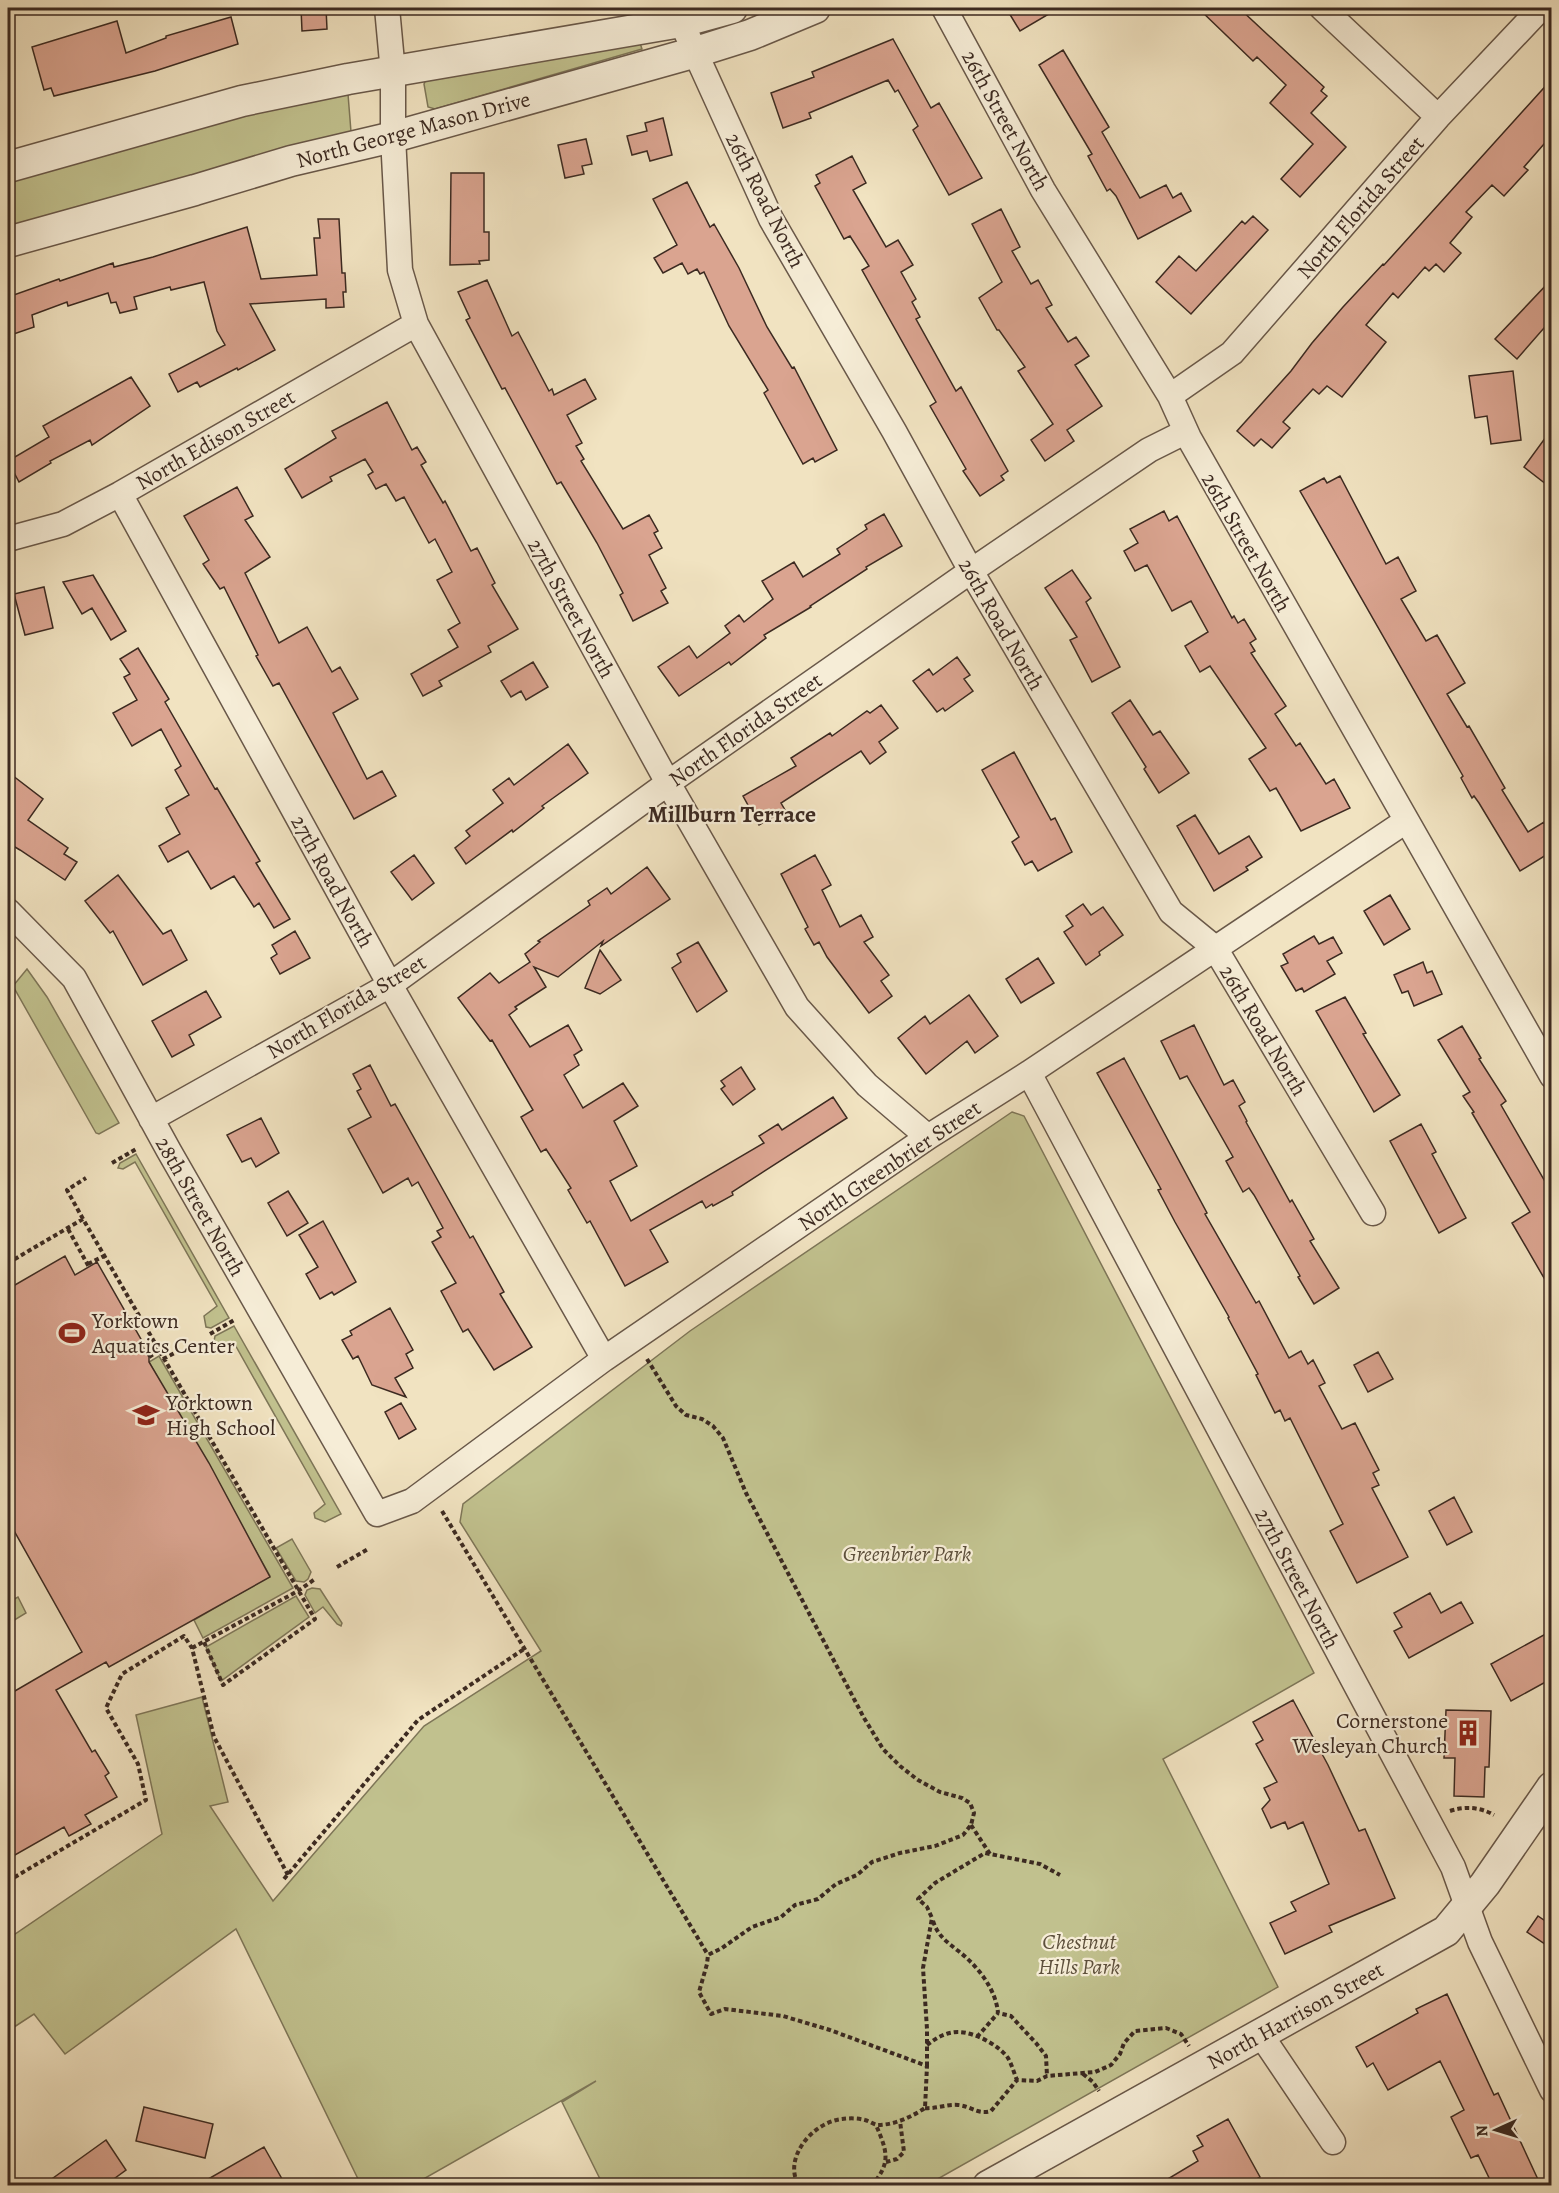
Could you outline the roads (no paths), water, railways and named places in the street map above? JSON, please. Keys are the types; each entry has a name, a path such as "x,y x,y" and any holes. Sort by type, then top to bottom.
{"street":[{"name":"27th Street North","path":"387,8 393,73 393,137 400,270 416,324 668,783 797,1007 867,1084 928,1137"},
{"path":"8,167 242,101 348,79 393,73 678,14 732,8"},
{"name":"North George Mason Drive","path":"8,242 291,161 393,137 696,52 750,35 815,8"},
{"name":"26th Street North","path":"944,8 1043,189 1170,396 1185,432 1551,1076"},
{"path":"1322,8 1438,117"},
{"path":"1508,42 1522,8"},
{"name":"North Florida Street","path":"1170,396 1232,353 1438,117 1541,8"},
{"name":"26th Road North","path":"678,14 771,219 894,431 971,571 1171,912 1215,948 1373,1213"},
{"name":"North Edison Street","path":"8,539 63,524 120,494 416,324"},
{"name":"North Florida Street","path":"151,1119 390,985 668,783 971,571 1149,450 1185,432"},
{"name":"27th Road North","path":"120,494 390,985 604,1359"},
{"name":"North Greenbrier Street","path":"377,1514 412,1501 604,1359 928,1137 1029,1073 1406,821"},
{"name":"28th Street North","path":"8,911 74,978 151,1119 377,1514"},
{"name":"27th Street North","path":"1029,1073 1448,1857 1480,1942 1551,2090"},
{"name":"North Harrison Street","path":"987,2186 1446,1931 1485,1884 1551,1787"},
{"path":"1262,2035 1333,2142"}],"place":[{"name":"Yorktown Aquatics Center","path":"72,1333"},
{"name":"Yorktown High School","path":"146,1415"},
{"name":"Cornerstone Wesleyan Church","path":"1468,1733"}],"district":[{"name":"Millburn Terrace","path":"732,814"}],"park label":[{"name":"Greenbrier Park","path":"907,1553"},
{"name":"Chestnut Hills Park","path":"1079,1954"}]}
